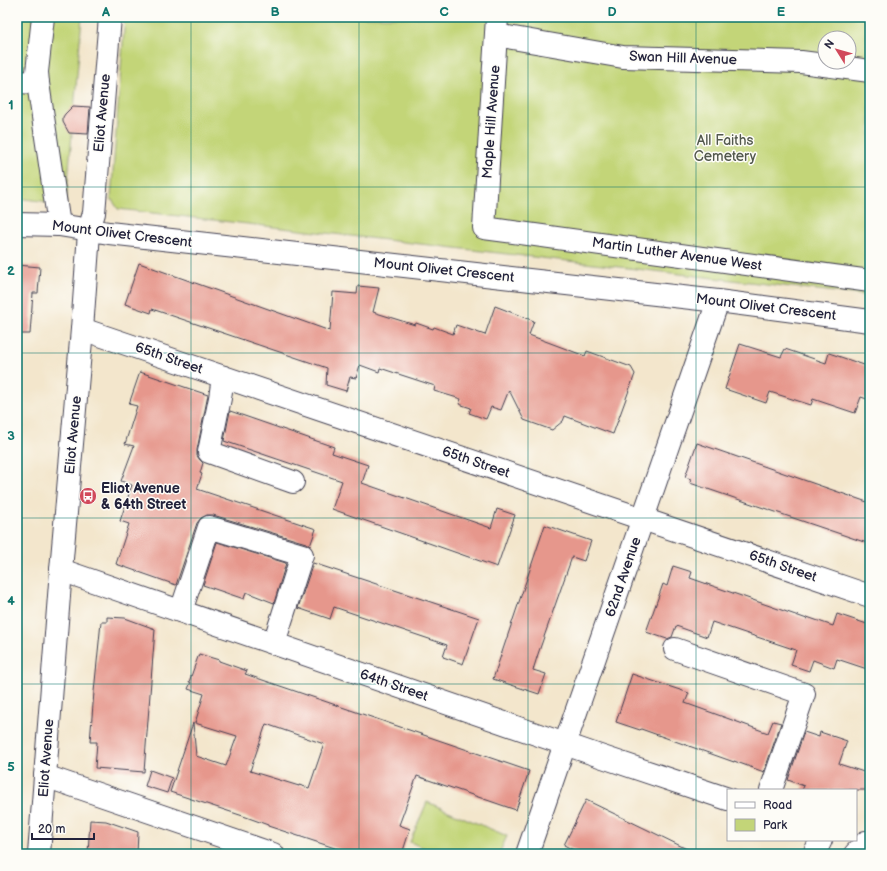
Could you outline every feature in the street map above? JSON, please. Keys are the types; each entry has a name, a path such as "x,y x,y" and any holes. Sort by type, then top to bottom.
{"street":[{"path":"43,17 37,72 28,82 59,225"},
{"name":"Eliot Avenue","path":"39,854 89,230 94,213 110,17"},
{"name":"Swan Hill Avenue","path":"497,26 623,57 801,62 870,71"},
{"name":"Maple Hill Avenue","path":"484,228 497,26"},
{"name":"Mount Olivet Crescent","path":"17,224 59,225 116,234 718,301 870,321"},
{"name":"Martin Luther Avenue West","path":"484,228 870,281"},
{"name":"62nd Avenue","path":"527,854 718,301"},
{"name":"65th Street","path":"82,329 870,596"},
{"path":"223,377 209,452 293,482"},
{"path":"181,611 209,527 302,555 274,643"},
{"name":"64th Street","path":"61,570 727,799"},
{"path":"675,649 804,694 771,789"},
{"path":"45,776 273,854"},
{"path":"814,854 820,841"}],"green space":[{"path":"17,17 82,17 66,204 17,198"},
{"name":"All Faiths Cemetery","path":"125,17 870,17 870,296 118,209 111,198"},
{"path":"427,802 507,836 499,854 438,854 410,842"}],"building":[{"path":"73,106 90,107 88,134 69,133 63,122 63,117"},
{"path":"139,263 330,331 333,292 357,294 358,286 379,288 373,312 415,325 416,323 433,329 434,327 453,334 456,325 485,335 495,306 534,321 529,335 585,356 587,351 631,367 635,374 613,434 565,416 563,421 552,430 524,420 509,390 501,410 491,407 486,419 469,413 471,408 459,404 461,399 434,391 435,386 380,368 379,372 360,365 356,378 350,377 346,391 326,385 327,368 152,309 151,313 125,304"},
{"path":"17,265 40,267 38,293 33,293 30,334 17,334"},
{"path":"740,344 781,357 785,349 826,363 829,353 870,367 870,400 861,397 855,413 813,399 811,405 770,392 766,403 725,389"},
{"path":"140,372 208,395 197,450 197,456 203,463 200,473 202,474 197,489 316,529 310,546 306,543 213,515 207,515 201,518 197,523 176,585 116,564 129,524 120,521 132,485 121,481 134,446 125,444 137,406 129,404"},
{"path":"230,411 334,447 332,453 368,465 362,483 491,528 497,509 515,515 497,567 332,509 342,481 224,441"},
{"path":"697,443 870,503 870,544 690,483 691,479 685,477"},
{"path":"545,525 591,541 584,561 572,557 538,654 533,670 546,674 539,694 493,679"},
{"path":"217,542 286,563 274,603 246,592 244,599 203,585"},
{"path":"313,563 479,618 463,664 443,657 447,645 334,607 330,619 298,608"},
{"path":"673,566 692,572 690,578 807,619 807,617 833,626 837,614 870,625 870,670 837,659 834,668 813,660 809,671 791,665 796,650 712,622 707,637 676,626 672,637 667,639 646,632 663,584 667,586"},
{"path":"107,617 125,618 155,629 144,772 95,768 97,742 90,742 101,622 107,622"},
{"path":"199,654 247,671 245,674 529,771 516,810 417,776 399,825 410,829 402,854 353,854 170,792 193,723 196,756 226,766 237,736 195,723 204,694 188,689 191,682 189,682","holes":["266,724 324,744 309,788 250,771"]},
{"path":"632,674 689,693 685,703 768,733 773,721 781,723 764,772 641,729 640,730 616,722"},
{"path":"804,732 819,737 820,732 847,741 839,764 870,774 870,790 802,789 804,786 788,780"},
{"path":"150,770 172,778 167,793 145,786"},
{"path":"586,800 697,854 581,854 564,845"},
{"path":"90,820 106,821 138,832 137,854 88,854"}],"place":[{"name":"Eliot Avenue & 64th Street","path":"88,496"}]}
